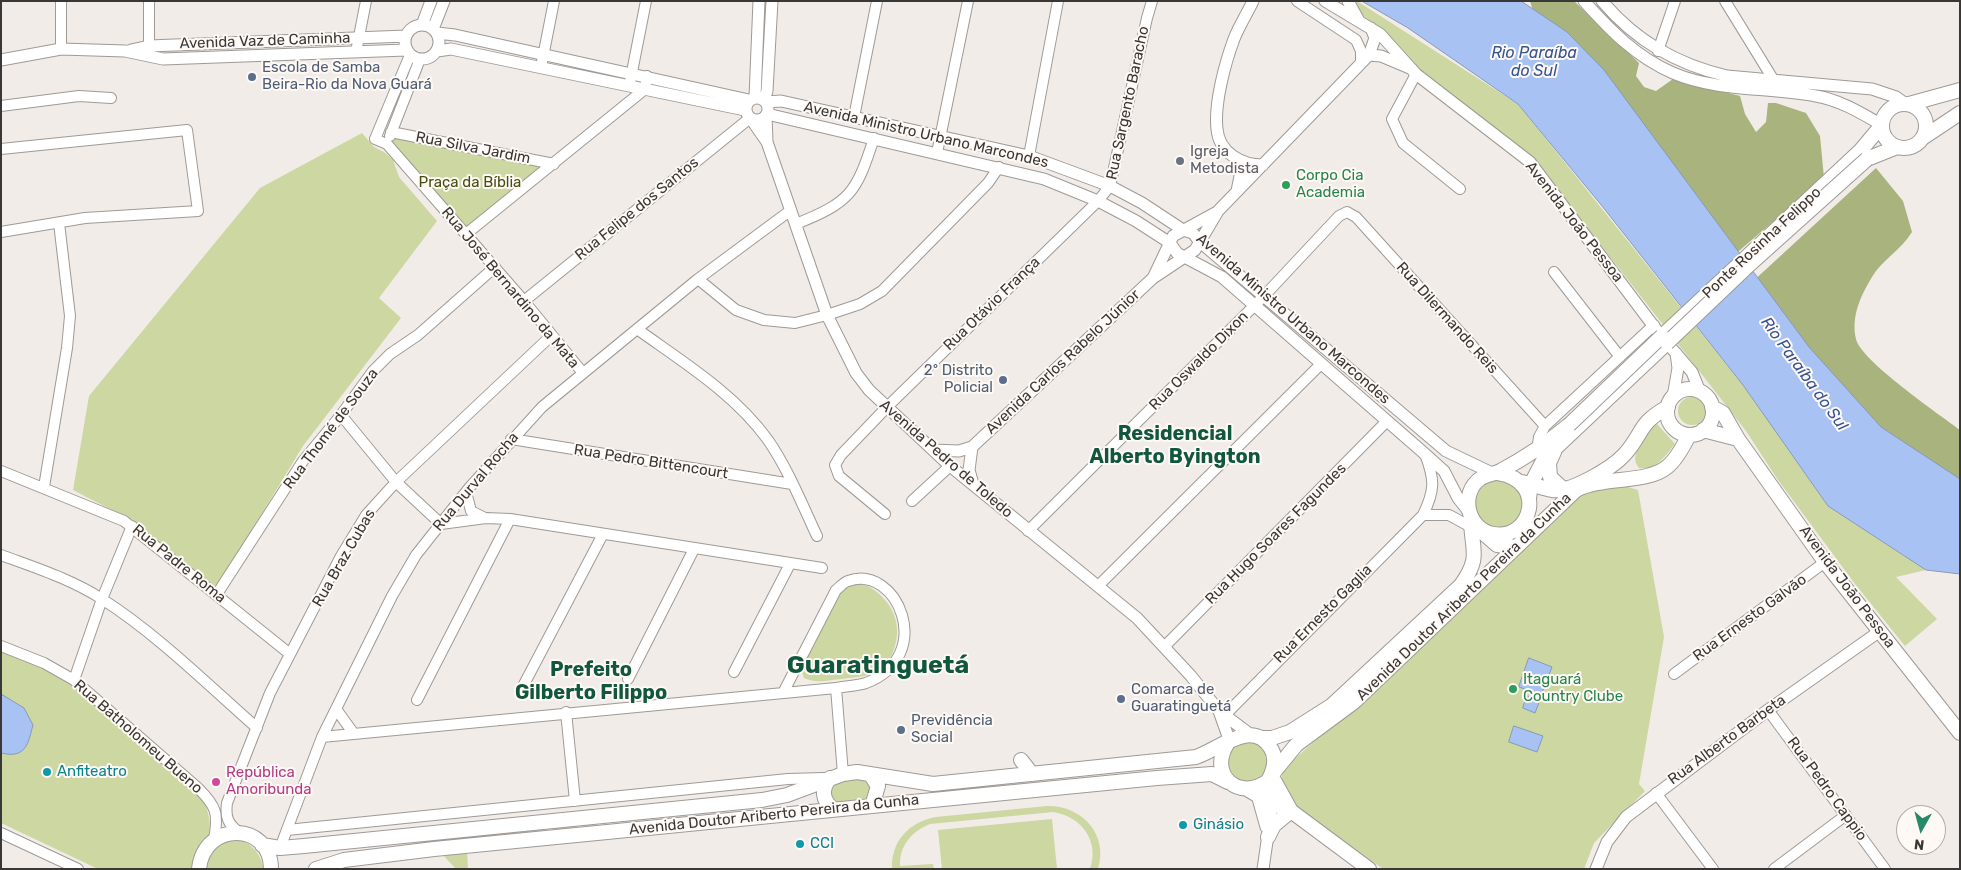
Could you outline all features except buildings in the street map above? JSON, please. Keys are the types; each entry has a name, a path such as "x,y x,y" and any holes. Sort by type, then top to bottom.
{"main road":[{"path":"1864,154 1882,125 1887,112 1899,105 1960,90"},
{"path":"1908,104 1923,114 1926,127 1924,137"},
{"path":"1864,154 1897,147 1910,148 1960,113"},
{"path":"1882,125 1886,140 1897,147"},
{"name":"Ponte Rosinha Felippo","path":"1571,429 1665,339 1750,264 1864,154"},
{"path":"1528,491 1563,489 1589,479 1616,463 1625,453 1641,426 1650,417 1670,402 1689,389 1700,392 1718,410 1706,428 1689,435 1677,430 1668,420 1670,402"},
{"name":"Avenida João Pessoa","path":"1718,410 1825,562 1960,733"},
{"path":"1706,428 1738,439"},
{"path":"1472,520 1484,531 1494,534 1505,534 1515,530 1524,522 1528,513 1528,491 1544,459 1571,429"},
{"path":"1516,547 1497,545 1485,537 1472,520 1468,499 1472,488 1481,478 1495,473 1537,451 1571,429"},
{"name":"Avenida Doutor Ariberto Pereira da Cunha","path":"1271,776 1296,745 1354,702 1576,490 1588,484 1652,475 1667,467 1689,435"},
{"path":"1555,449 1548,470 1555,484 1563,489"},
{"path":"1625,453 1628,464 1636,477"},
{"path":"1495,473 1510,475 1528,491 1532,516 1531,534"},
{"name":"Avenida Doutor Ariberto Pereira da Cunha","path":"1256,736 1272,738 1290,732 1331,706 1461,585 1471,571 1475,557 1472,520"},
{"path":"1252,792 1271,776 1275,762 1273,751 1256,736 1240,736 1228,743 1222,753 1220,765 1223,774 1230,783 1291,811 1369,869"},
{"name":"Avenida Doutor Ariberto Pereira da Cunha","path":"240,833 252,837 262,845 280,848 762,800 787,795 836,776 870,774 932,784 1196,757 1228,743"},
{"path":"1021,760 1032,774"},
{"path":"870,774 878,786 872,806"},
{"name":"Avenida Doutor Ariberto Pereira da Cunha","path":"316,869 344,860 434,849 1177,776 1212,774 1230,783"},
{"path":"833,809 828,805 823,793 824,784 836,776"},
{"path":"1271,776 1291,811"},
{"path":"1268,837 1274,825 1291,811"},
{"path":"199,869 200,859 205,848 214,839 228,833 240,833"},
{"path":"262,845 268,855 271,869"}],"street":[{"path":"61,1 61,49"},
{"path":"149,1 149,51"},
{"path":"356,52 366,1"},
{"path":"412,55 433,56 437,51 439,42 430,29 431,1"},
{"path":"430,29 444,1"},
{"path":"541,67 554,1"},
{"path":"629,86 646,1"},
{"path":"759,1 754,107 757,120 767,114"},
{"path":"754,107 767,91 772,1"},
{"path":"854,117 877,1"},
{"path":"937,153 968,1"},
{"path":"1029,156 1058,1"},
{"name":"Rua Sargento Baracho","path":"1098,201 1110,186 1152,1"},
{"path":"1237,191 1241,171 1238,161 1222,144 1216,130 1225,70 1234,37 1253,1"},
{"path":"1297,1 1356,40 1365,59"},
{"name":"Avenida João Pessoa","path":"1325,1 1380,34 1414,71 1530,162 1696,379 1700,392"},
{"path":"1348,1 1360,22"},
{"path":"1584,1 1623,42 1673,73 1701,81 1739,88 1817,96 1852,108 1882,125"},
{"path":"1658,51 1675,1"},
{"path":"1725,1 1773,80"},
{"path":"1606,3 1620,22 1658,51 1704,71 1727,76 1872,89 1896,97 1908,104"},
{"path":"1365,59 1375,38 1371,28"},
{"path":"386,144 412,55 406,36 409,30 430,29"},
{"name":"Avenida Ministro Urbano Marcondes","path":"430,29 647,76 754,107"},
{"name":"Avenida Vaz de Caminha","path":"1,60 61,49 149,51 406,36"},
{"name":"Avenida Ministro Urbano Marcondes","path":"437,51 452,49 629,86 754,107 780,101 1029,156 1110,186 1142,203 1183,230 1193,233 1199,241 1446,450 1495,473"},
{"name":"Avenida Vaz de Caminha","path":"149,51 163,59 356,52 412,55"},
{"name":"Rua José Bernardino da Mata","path":"412,55 375,139 386,144 495,267 583,373"},
{"name":"Avenida João Pessoa","path":"1365,59 1381,56 1414,71"},
{"name":"Avenida Carlos Rabelo Júnior","path":"952,468 1153,278 1184,255 1195,250 1218,211 1345,82 1365,59"},
{"path":"1414,71 1392,118 1404,143 1460,189"},
{"path":"466,234 645,89 647,76"},
{"path":"1,106 79,96 111,98"},
{"path":"754,107 767,114"},
{"path":"754,107 767,142"},
{"name":"Rua Felipe dos Santos","path":"524,301 754,107"},
{"path":"767,114 767,142"},
{"name":"Avenida Ministro Urbano Marcondes","path":"767,114 1000,167 1044,179 1098,201 1136,220 1170,243 1177,253 1184,255 1222,277 1425,454 1444,472 1472,520"},
{"path":"1,149 187,130 198,211 85,218 1,232"},
{"name":"Rua Silva Jardim","path":"391,132 554,164"},
{"path":"796,224 825,212 847,198 863,174 874,138"},
{"name":"Avenida Pedro de Toledo","path":"767,142 827,315 856,373 887,407 952,468 1137,618 1165,646 1222,713 1256,736"},
{"path":"1238,161 1250,165 1263,165"},
{"path":"698,279 736,310 764,320 795,323 860,304 882,291 988,183 1000,167"},
{"name":"Rua Otávio França","path":"885,514 839,476 836,465 842,455 887,407 1098,201"},
{"name":"Rua Durval Rocha","path":"280,848 322,737 392,596 416,556 466,492 510,440 542,407 698,279 790,210"},
{"name":"Avenida Carlos Rabelo Júnior","path":"1153,278 1174,236 1218,211"},
{"name":"Rua Oswaldo Dixon","path":"1028,531 1265,295 1339,216 1347,212"},
{"name":"Rua Dilermando Reis","path":"1347,212 1356,217 1545,426"},
{"path":"44,487 67,348 70,316 59,223"},
{"name":"Rua Thomé de Souza","path":"216,594 303,461 341,415 373,370 390,354 418,335 495,267"},
{"path":"1554,272 1620,357"},
{"path":"638,329 707,379 742,410 768,440 792,484 816,536"},
{"name":"Rua Braz Cubas","path":"240,833 230,825 226,817 227,803 231,791 270,693 366,515 396,482 552,335"},
{"path":"1537,451 1538,437 1545,426 1620,357 1665,339 1678,368 1670,402"},
{"path":"1098,586 1321,364"},
{"path":"341,415 396,482 441,524 486,518 510,519 822,568"},
{"name":"Rua Hugo Soares Fagundes","path":"1165,646 1387,421"},
{"name":"Rua Pedro Bittencourt","path":"510,440 792,484"},
{"path":"933,450 969,451 969,470 973,485"},
{"path":"1425,454 1432,472 1433,489 1423,515 1449,515 1472,520"},
{"path":"912,501 952,468"},
{"name":"Rua Padre Roma","path":"1,471 44,487 132,526 290,654"},
{"path":"466,492 471,511 486,518"},
{"name":"Rua Ernesto Gaglia","path":"1222,713 1423,515"},
{"path":"417,700 510,519"},
{"path":"74,680 102,599 132,526"},
{"path":"521,690 603,534"},
{"path":"628,679 694,549"},
{"path":"1,555 71,582 102,599 144,629 257,728"},
{"name":"Rua Ernesto Galvão","path":"1674,674 1825,562"},
{"path":"734,672 790,564"},
{"path":"322,737 566,712 782,693 836,688 865,683 884,673 897,660 904,644 905,627 903,612 894,598 879,585 865,580 848,581 836,590 782,693"},
{"name":"Rua Alberto Barbeta","path":"1596,869 1607,842 1621,823 1656,793 1768,710 1880,631"},
{"name":"Rua Batholomeu Bueno","path":"1,646 44,663 74,680 208,798 213,803 216,814 214,839"},
{"path":"836,688 836,776"},
{"path":"336,709 354,734"},
{"name":"Rua Pedro Cappio","path":"1768,710 1885,869"},
{"path":"566,712 575,801"},
{"name":"Avenida Pedro de Toledo","path":"1222,713 1228,743"},
{"name":"Avenida Doutor Ariberto Pereira da Cunha","path":"287,830 778,780 836,776"},
{"path":"1263,869 1271,803 1271,776"},
{"path":"208,798 219,800 231,791"},
{"path":"1252,792 1268,837"},
{"path":"1656,793 1713,869"},
{"path":"1774,869 1846,815"},
{"path":"1,833 78,869"}],"green space":[{"path":"1357,1 1518,104 1743,385 1828,506 1926,570 1896,577 1937,619 1905,646 1855,584 1778,480 1746,431 1532,157 1413,64 1394,41 1354,8"},
{"path":"1530,1 1574,1 1639,63 1636,76 1644,87 1656,91 1673,79 1740,96 1745,114 1756,132 1766,122 1768,103 1776,103 1806,113 1820,136 1824,178 1733,256 1534,15"},
{"path":"362,133 374,147 384,152 393,160 399,177 437,221 379,298 401,318 303,446 219,584 214,586 135,522 73,490 89,396 260,188"},
{"name":"Praça da Bíblia","path":"401,136 536,163 539,167 537,172 470,226 465,226 392,145 394,138"},
{"path":"1876,168 1903,201 1912,232 1876,271 1860,300 1855,323 1856,339 1861,349 1871,360 1919,400 1960,430 1960,480 1920,473 1750,284"},
{"path":"1692,397 1702,401 1706,411 1702,421 1692,425 1682,421 1678,411 1682,401"},
{"path":"1656,423 1675,444 1664,458 1655,465 1639,468 1635,457 1637,451"},
{"path":"1495,479 1502,479 1515,486 1526,504 1515,527 1489,530 1473,510 1475,499 1481,487"},
{"name":"Itaguará Country Clube","path":"1618,484 1638,490 1664,637 1639,784 1645,791 1594,843 1584,869 1383,869 1292,803 1282,787 1282,774 1285,767 1581,491"},
{"path":"862,583 880,595 887,603 896,620 896,641 889,660 880,671 866,676 823,681 813,681 804,678 801,669 841,591 849,584"},
{"path":"1,649 30,660 70,681 201,794 208,813 210,828 208,838 194,859 192,869 98,869 1,823"},
{"path":"1248,741 1263,747 1269,762 1263,777 1248,783 1233,777 1227,762 1233,747"},
{"path":"859,778 869,784 870,787 866,802 834,805 827,784"},
{"path":"1047,806 1071,810 1089,824 1096,833 1099,844 1098,869 1090,869 1092,849 1090,840 1080,824 1063,814 1053,812 930,824 912,835 908,840 902,852 900,866 933,864 934,869 892,869 892,859 898,842 910,828 918,823 936,817"},
{"path":"1052,819 1057,869 942,869 938,830"},
{"path":"239,839 255,850 264,869 201,869 218,842"},
{"path":"467,851 468,869 456,869 442,854"}],"water":[{"name":"Rio Paraíba do Sul","path":"1362,1 1521,1 1567,32 1604,70 1809,347 1881,427 1960,479 1960,574 1926,570 1828,506 1743,385 1602,206 1518,104 1408,28"},
{"path":"1529,658 1552,667 1541,695 1519,687"},
{"path":"1,694 24,708 33,725 27,744 21,752 16,754 1,753"},
{"path":"1527,696 1540,700 1535,713 1523,708"},
{"path":"1514,726 1543,736 1537,752 1509,742"}],"place":[{"name":"Escola de Samba Beira-Rio da Nova Guará","path":"252,77"},
{"name":"Igreja Metodista","path":"1180,161"},
{"name":"Corpo Cia Academia","path":"1286,185"},
{"name":"2º Distrito Policial","path":"1003,380"},
{"name":"Itaguará Country Clube","path":"1513,689"},
{"name":"Comarca de Guaratinguetá","path":"1121,699"},
{"name":"Previdência Social","path":"901,730"},
{"name":"Anfiteatro","path":"47,772"},
{"name":"República Amoribunda","path":"216,782"},
{"name":"Ginásio","path":"1183,825"},
{"name":"CCI","path":"800,844"}],"district":[{"name":"Residencial Alberto Byington","path":"1175,446"},
{"name":"Guaratinguetá","path":"878,666"},
{"name":"Prefeito Gilberto Filippo","path":"591,682"}]}
